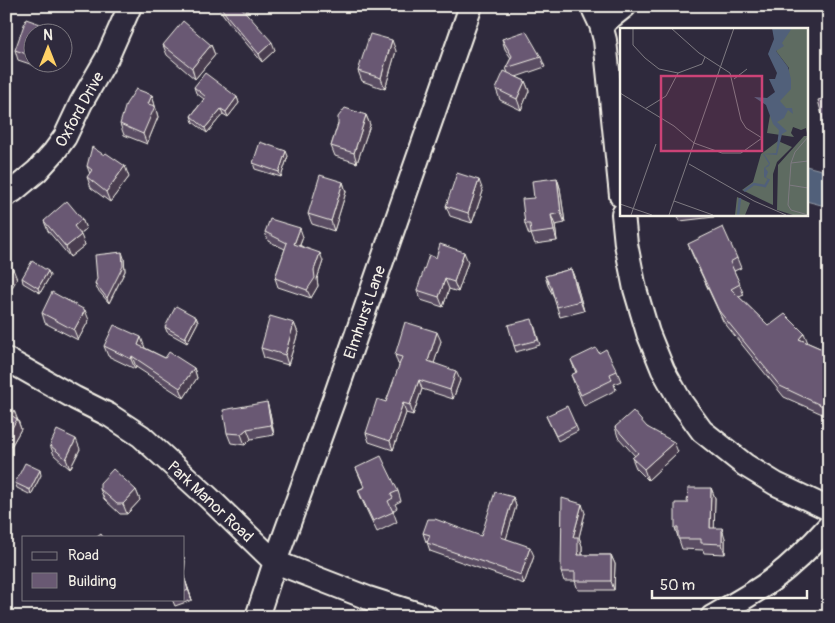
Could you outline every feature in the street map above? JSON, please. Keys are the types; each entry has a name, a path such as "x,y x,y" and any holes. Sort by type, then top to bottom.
{"street":[{"name":"Oxford Drive","path":"6,195 37,171 65,136 81,103 107,58 130,6"},
{"name":"Elmhurst Lane","path":"257,617 275,562 336,396 471,6"},
{"path":"620,186 605,40 596,16 625,6"},
{"path":"623,215 626,244 635,289 645,324 663,370 681,402 702,431 745,465 776,484 829,509"},
{"name":"Park Manor Road","path":"6,359 109,415 141,436 275,562 368,598 428,617"},
{"path":"712,617 773,579 829,526"}],"water":[{"path":"808,167 829,172 829,207 808,202"}],"building":[{"path":"220,6 240,6 272,42 259,54"},
{"path":"183,21 211,45 192,68 163,45"},
{"path":"22,30 22,52 15,50"},
{"path":"526,31 541,57 506,68 512,56 502,39"},
{"path":"370,34 392,40 381,78 358,71"},
{"path":"504,71 525,81 517,99 496,89"},
{"path":"205,73 237,97 226,112 221,109 205,128 191,116 206,97 194,87"},
{"path":"136,89 152,95 148,104 155,106 143,134 120,124 126,104"},
{"path":"829,97 829,125 825,127 818,100"},
{"path":"345,108 366,115 354,153 331,146 338,124 338,117"},
{"path":"260,142 286,151 279,172 253,163"},
{"path":"92,147 104,155 106,153 125,166 106,192 87,177 92,170 87,166"},
{"path":"457,173 479,180 468,213 446,206"},
{"path":"320,175 343,182 331,221 308,214"},
{"path":"557,178 561,213 551,215 554,231 531,234 530,224 525,224 522,199 534,198 532,181"},
{"path":"67,201 82,219 74,226 81,235 66,247 44,221"},
{"path":"270,219 300,228 294,244 320,253 314,270 315,278 307,290 275,278 287,243 265,232"},
{"path":"723,227 737,258 730,262 740,284 731,289 769,326 785,314 804,333 799,339 829,352 829,409 780,386 719,311 688,244"},
{"path":"440,244 464,252 454,282 445,279 439,297 417,290 429,255 436,258"},
{"path":"122,252 123,266 107,298 95,283 97,279 95,255"},
{"path":"32,261 48,271 38,288 22,278"},
{"path":"6,265 13,269 6,281"},
{"path":"571,269 580,301 557,307 551,287 545,276"},
{"path":"52,292 85,310 74,330 42,313"},
{"path":"176,306 196,317 185,338 165,327"},
{"path":"270,316 294,323 285,355 261,348"},
{"path":"532,319 538,340 514,346 508,325"},
{"path":"405,322 437,332 428,361 456,371 450,390 419,380 410,405 403,403 390,441 366,433 377,399 386,402 402,357 395,355"},
{"path":"114,325 141,337 138,345 165,358 169,352 194,368 180,388 132,356 131,359 104,346"},
{"path":"596,348 599,353 606,349 617,371 610,374 612,380 581,395 571,375 577,372 571,360"},
{"path":"267,402 271,425 247,429 241,434 227,433 223,410"},
{"path":"6,405 14,410 11,415 17,419 6,439"},
{"path":"567,406 576,426 556,436 546,416"},
{"path":"633,411 647,427 674,442 644,469 632,458 638,453 615,427"},
{"path":"57,430 76,439 66,459 50,445"},
{"path":"381,456 398,491 391,494 393,498 388,501 393,512 373,521 358,490 365,487 356,468"},
{"path":"25,463 40,470 30,490 15,483"},
{"path":"113,469 136,490 123,504 117,504 100,489 100,483"},
{"path":"688,488 711,488 710,528 722,528 722,544 701,543 701,539 678,539 678,528 675,528 675,503 687,503"},
{"path":"495,492 513,497 501,537 530,547 521,575 427,543 430,535 423,533 428,519 435,519 481,536"},
{"path":"562,498 582,504 573,537 578,537 578,555 611,555 611,581 575,581 575,572 561,572"},
{"path":"185,580 188,590 185,592"},
{"path":"305,610 316,617 300,617"}]}
